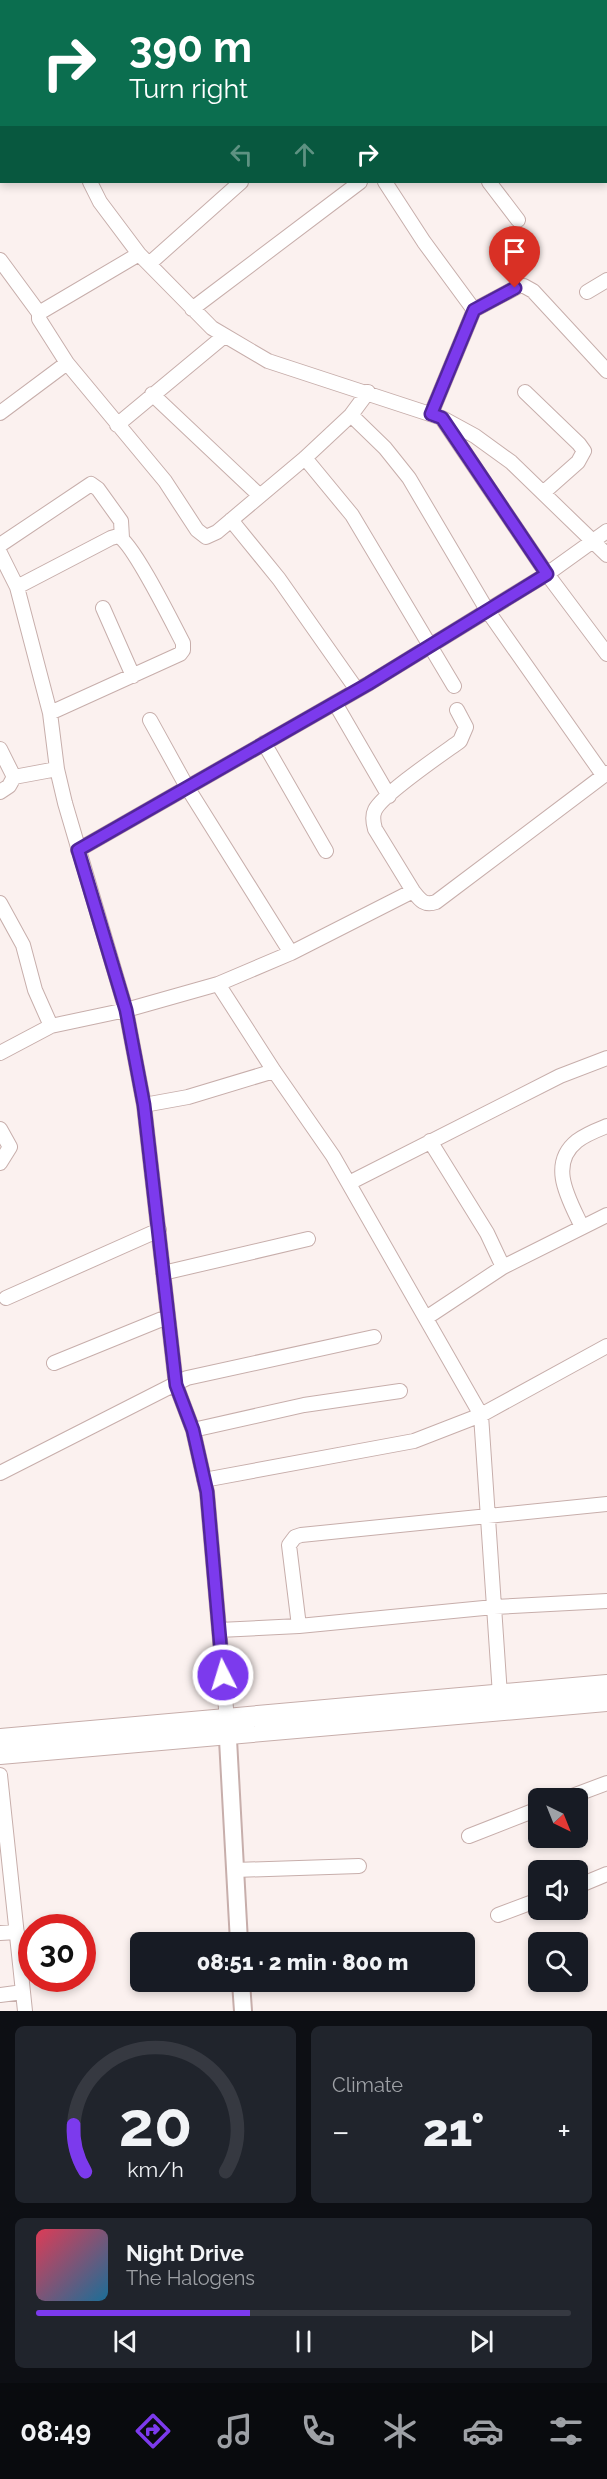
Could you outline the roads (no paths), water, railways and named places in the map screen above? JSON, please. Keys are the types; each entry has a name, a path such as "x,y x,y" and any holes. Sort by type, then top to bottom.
{"main road":[{"path":"0,1754 500,1695 607,1685"},
{"path":"0,1739 227,1727 607,1701"}],"street":[{"path":"91,183 105,209 139,254 192,309 224,337 276,364 368,392 436,416 491,447 511,462 607,555"},
{"path":"149,264 241,183"},
{"path":"192,309 359,183"},
{"path":"386,183 424,243 474,310"},
{"path":"490,183 518,220"},
{"path":"39,313 139,254"},
{"path":"1,265 39,313 39,319 67,363 165,481 201,535 206,537 231,520 305,458 351,415 368,392"},
{"path":"587,292 607,280"},
{"path":"436,416 474,310 509,290 524,286 533,291 555,313 607,371"},
{"path":"117,425 224,337"},
{"path":"0,413 67,363"},
{"path":"525,392 579,444 584,452 581,458 543,493"},
{"path":"152,394 259,495"},
{"path":"351,415 385,448 409,478 487,610 605,774 436,902 426,903 420,901 413,891 373,823 374,812 388,796 460,741 466,727 456,711"},
{"path":"436,416 547,574 607,654"},
{"path":"305,458 352,515 454,686"},
{"path":"0,545 91,484 98,489 121,521 122,538 143,570 184,647 180,654 50,713"},
{"path":"231,520 279,579 357,690"},
{"path":"78,850 357,690 547,574 607,531"},
{"path":"17,587 111,538 122,538"},
{"path":"0,553 17,587 50,713 57,769 78,850 126,1010 144,1105 176,1385 193,1430 204,1480 227,1727 238,1932"},
{"path":"103,608 133,676"},
{"path":"335,703 388,796"},
{"path":"150,720 187,787 291,953"},
{"path":"264,743 326,851"},
{"path":"0,749 14,777"},
{"path":"14,777 57,769"},
{"path":"0,792 9,786 14,777"},
{"path":"0,1053 51,1026 126,1010 218,984 291,953 413,891"},
{"path":"0,903 23,945 34,990 51,1026"},
{"path":"218,984 274,1071 333,1156 482,1415 500,1695"},
{"path":"349,1183 560,1076 607,1058"},
{"path":"144,1105 188,1097 274,1071"},
{"path":"582,1227 561,1180 561,1171 573,1145 579,1139 607,1126"},
{"path":"0,1129 10,1147 0,1163"},
{"path":"430,1141 487,1233 503,1267"},
{"path":"426,1318 503,1267 607,1215"},
{"path":"6,1298 159,1230"},
{"path":"163,1273 308,1239"},
{"path":"54,1363 167,1317"},
{"path":"0,1473 187,1378 374,1337"},
{"path":"204,1480 414,1441 482,1415 607,1346"},
{"path":"193,1430 304,1405 400,1391"},
{"path":"299,1626 289,1545 295,1537 607,1504"},
{"path":"219,1630 299,1626 494,1607 607,1601"},
{"path":"0,1774 5,1868 18,1942"},
{"path":"588,1790 607,1783"},
{"path":"469,1836 528,1813"},
{"path":"235,1870 358,1866"},
{"path":"588,1882 607,1874"},
{"path":"498,1915 528,1904"},
{"path":"0,1934 17,1932"},
{"path":"0,1995 23,1992 25,2011"},
{"path":"242,1992 243,2011"}]}
